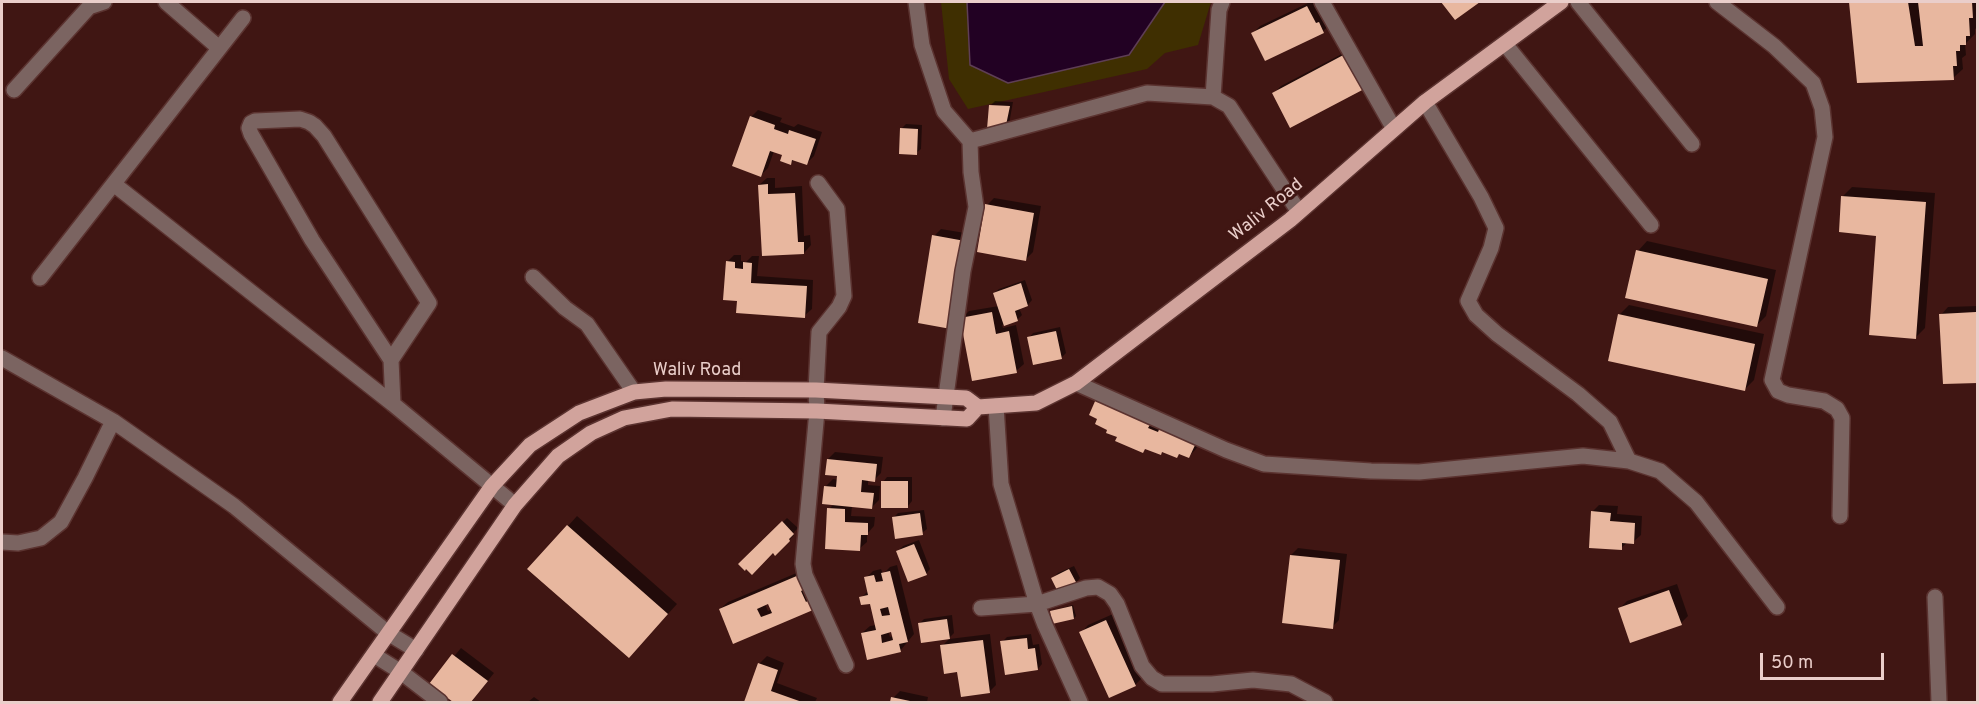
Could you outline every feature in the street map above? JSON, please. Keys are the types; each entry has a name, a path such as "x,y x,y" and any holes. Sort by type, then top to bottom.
{"main road":[{"name":"Waliv Road","path":"340,702 492,486 530,445 579,413 634,392 666,389 816,390 966,398 978,407 1036,403 1076,383 1299,212 1425,102 1505,44 1554,3"},
{"name":"Waliv Road","path":"380,702 515,505 558,456 591,434 624,418 672,409 817,411 967,418 978,407"}],"street":[{"path":"14,90 89,7 104,2"},
{"path":"166,2 219,48"},
{"path":"916,2 922,45 944,111 970,141 971,172 976,207 963,271 943,418"},
{"path":"1213,97 1219,10 1222,2"},
{"path":"1322,2 1394,129"},
{"path":"1578,2 1692,144"},
{"path":"1717,2 1774,46 1813,83 1822,108 1825,137 1772,380 1778,391 1824,401 1837,409 1842,418 1839,516"},
{"path":"40,278 115,185 243,18"},
{"path":"1505,44 1652,225"},
{"path":"970,141 1147,93 1213,97 1229,106 1299,212"},
{"path":"1425,102 1481,197 1496,228 1491,248 1468,301 1476,315 1497,334 1548,370 1610,422 1629,461"},
{"path":"391,360 429,303 324,136 315,126 300,119 251,123 250,134 312,240 391,360 393,404"},
{"path":"818,183 837,209 844,296 839,307 819,332 817,411 803,564 805,575 846,665"},
{"path":"115,185 393,404 515,505"},
{"path":"533,277 564,308 587,324 634,392"},
{"path":"2,358 112,421 234,506 388,633 416,650"},
{"path":"1076,383 1226,450 1264,464 1419,472 1583,456 1629,461 1659,471 1696,502 1778,608"},
{"path":"996,406 1001,484 1037,604 1080,702"},
{"path":"2,542 18,543 40,538 61,522 112,421"},
{"path":"981,608 1037,604 1086,588 1098,588 1110,594 1117,604 1142,666 1152,678 1162,684 1212,684 1253,680 1291,684 1325,702"},
{"path":"1935,597 1939,702"},
{"path":"374,654 440,702"}],"shaded area":[{"path":"941,2 967,2 970,65 1129,56 1165,2 1211,2 1198,45 1165,53 1147,69 968,109 949,79"},
{"path":"967,2 1165,2 1129,55 1008,83 970,65"}],"building":[{"path":"1441,2 1480,2 1455,20"},
{"path":"1849,2 1908,2 1915,46 1923,46 1918,2 1972,2 1973,18 1969,18 1970,36 1966,36 1966,45 1960,45 1960,51 1956,51 1957,66 1953,66 1954,80 1857,83"},
{"path":"1307,6 1324,33 1265,61 1251,33"},
{"path":"1349,52 1368,87 1290,128 1272,93"},
{"path":"989,105 1010,106 1005,130 987,129"},
{"path":"750,116 775,125 774,129 788,134 789,130 816,139 807,165 792,160 791,165 780,161 782,155 770,151 761,177 732,166"},
{"path":"900,128 918,129 917,155 899,154"},
{"path":"768,184 768,194 795,193 798,242 804,242 804,254 762,256 758,185"},
{"path":"1841,196 1926,202 1916,339 1869,335 1876,236 1839,232"},
{"path":"985,204 1034,213 1026,261 977,252"},
{"path":"932,235 965,241 951,329 918,323"},
{"path":"1636,250 1768,279 1757,327 1625,298"},
{"path":"726,261 735,262 735,268 743,269 743,262 752,263 751,283 807,286 805,318 736,313 737,301 723,300"},
{"path":"1021,283 1028,306 1015,311 1018,321 1004,326 993,293"},
{"path":"992,312 996,334 1009,331 1017,373 972,381 960,318"},
{"path":"1976,312 1978,383 1943,384 1939,314"},
{"path":"1618,314 1755,344 1745,391 1608,361"},
{"path":"1056,331 1062,359 1033,365 1027,337"},
{"path":"1096,399 1151,423 1148,428 1158,432 1160,427 1196,443 1189,458 1179,454 1177,458 1162,452 1161,455 1145,449 1143,453 1115,441 1117,437 1106,433 1107,430 1095,424 1097,419 1089,415"},
{"path":"827,459 877,464 875,482 862,480 861,492 874,493 872,509 822,504 824,486 836,487 837,476 825,475"},
{"path":"881,481 908,481 908,508 881,508"},
{"path":"827,508 845,509 845,522 868,523 868,535 861,535 860,551 825,549"},
{"path":"1591,511 1611,513 1610,521 1635,523 1634,544 1622,543 1622,550 1589,548"},
{"path":"920,513 923,535 895,539 892,517"},
{"path":"782,521 794,534 789,539 790,541 775,556 773,553 752,575 746,569 745,571 738,564"},
{"path":"567,525 668,614 629,658 527,569"},
{"path":"914,544 927,575 908,582 896,551"},
{"path":"1290,555 1340,560 1333,629 1282,623"},
{"path":"1069,569 1077,584 1058,592 1051,578"},
{"path":"890,571 908,642 899,644 901,652 867,660 861,633 876,630 870,604 861,605 859,597 868,595 864,577 874,575 876,582 883,581 881,573","holes":["888,607 890,615 882,616 880,609","891,632 893,640 882,643 881,635"]},
{"path":"799,575 805,589 801,591 806,602 809,600 813,610 733,644 719,609","holes":["768,604 772,613 761,617 757,609"]},
{"path":"1669,590 1682,625 1630,643 1618,608"},
{"path":"1072,606 1074,619 1052,624 1050,611"},
{"path":"947,619 950,639 921,643 918,623"},
{"path":"1106,620 1136,686 1109,698 1079,632"},
{"path":"1027,638 1028,649 1035,648 1038,670 1005,675 1000,641"},
{"path":"983,640 990,693 961,697 957,672 944,674 940,645"},
{"path":"452,654 488,681 471,702 453,702 429,684"},
{"path":"758,663 778,670 771,691 802,702 744,702"},
{"path":"891,697 910,701 910,702 890,702"}]}
